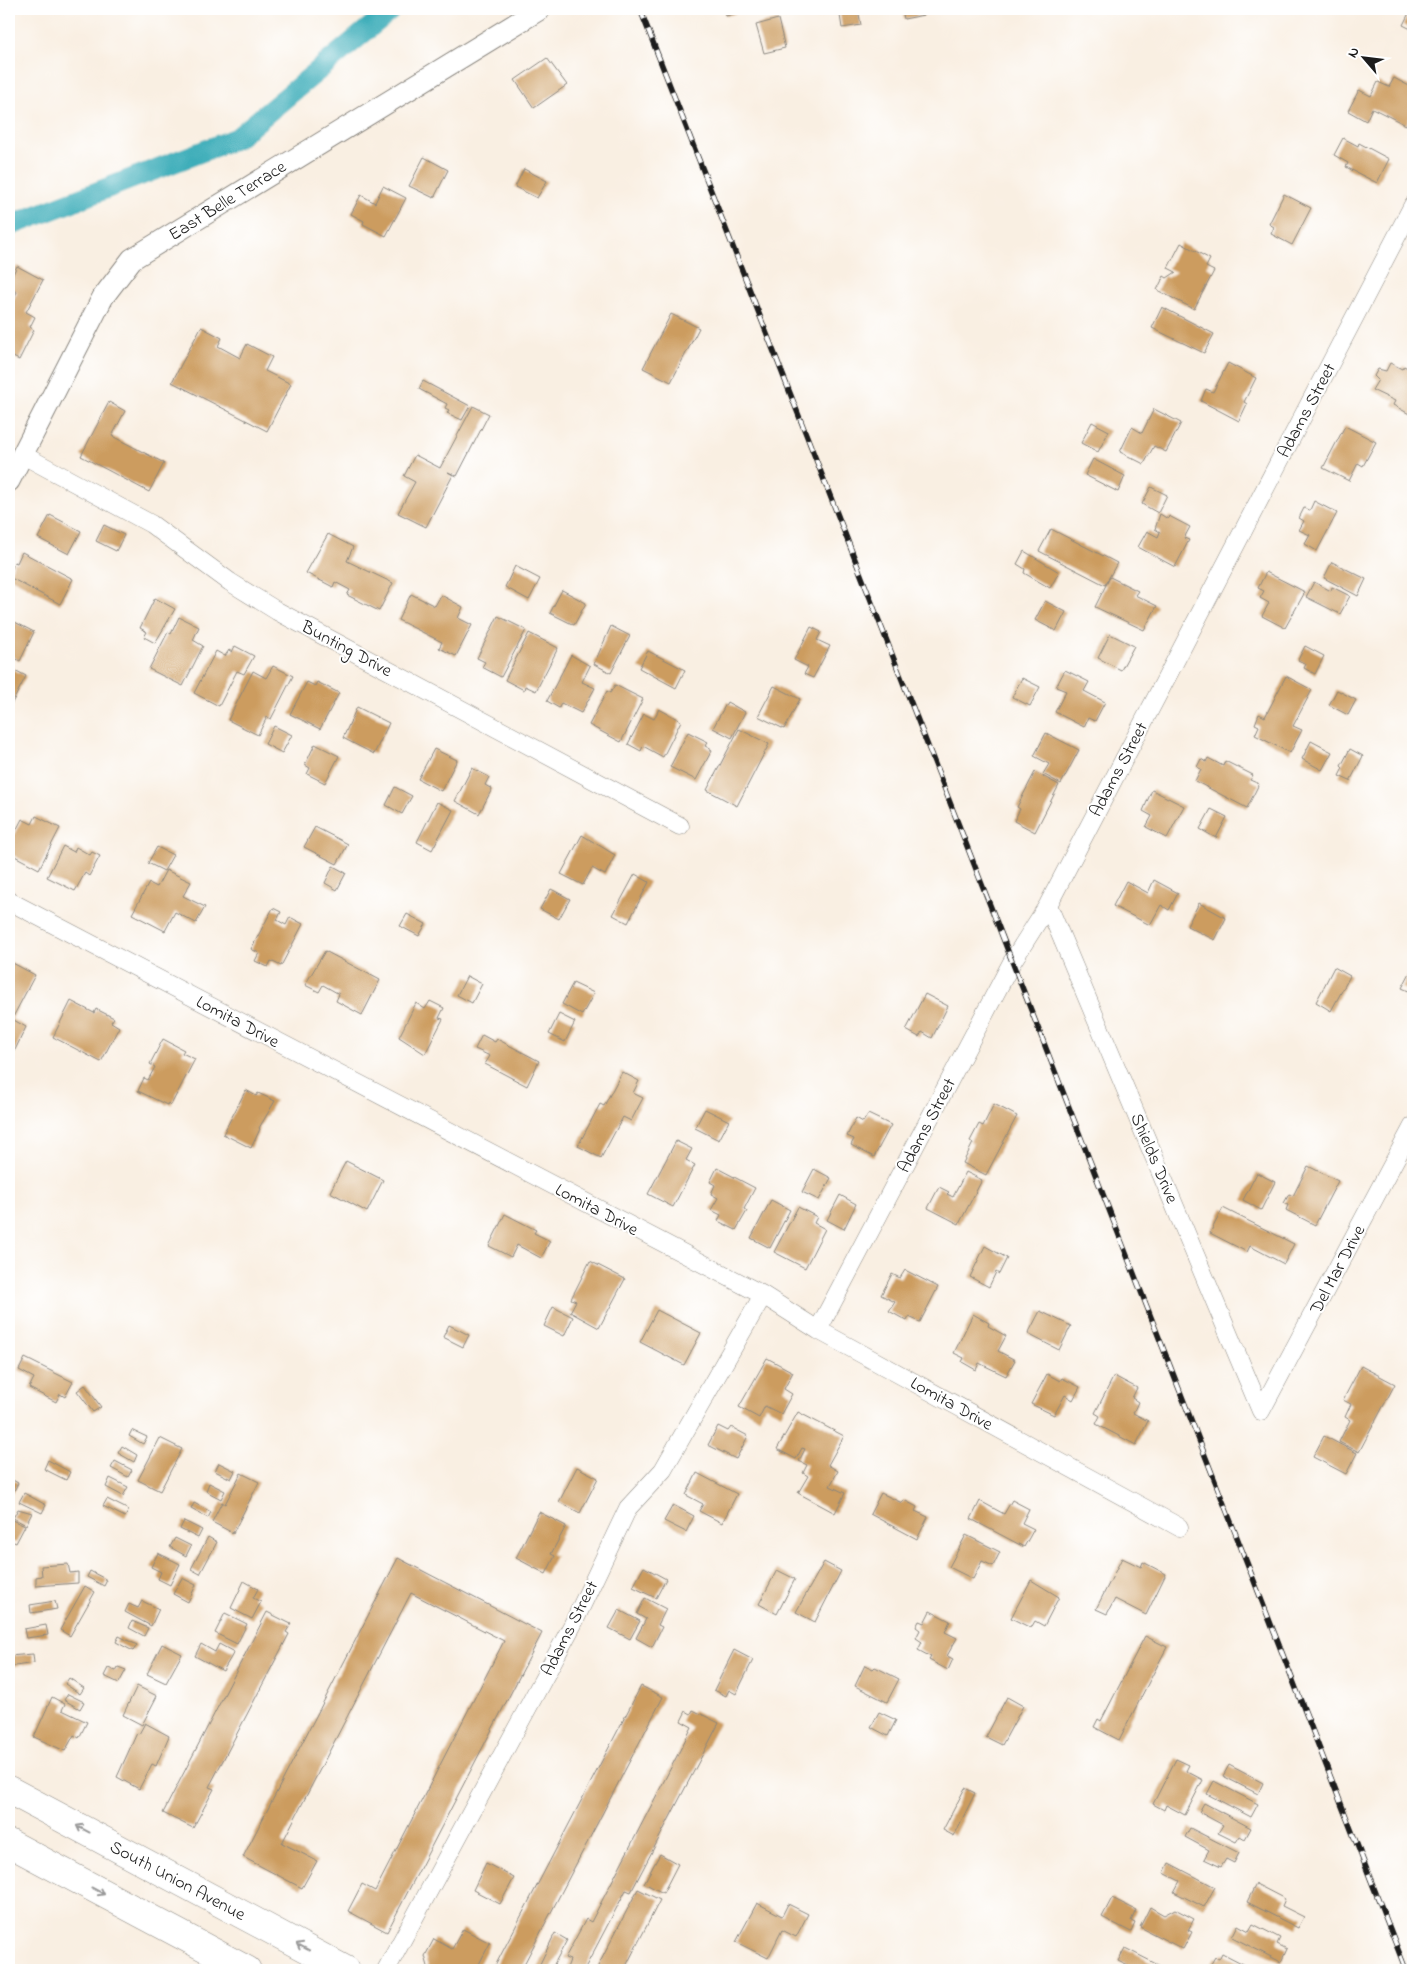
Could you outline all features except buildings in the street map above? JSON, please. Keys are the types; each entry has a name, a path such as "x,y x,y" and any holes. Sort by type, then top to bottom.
{"main road":[{"name":"South Union Avenue","path":"9,1790 346,1970"},
{"path":"9,1843 247,1970"}],"street":[{"name":"East Belle Terrace","path":"9,482 102,297 132,259 540,9"},
{"name":"Adams Street","path":"818,1330 1012,962 1048,905 1413,205"},
{"name":"Bunting Drive","path":"23,455 151,524 230,582 277,611 680,826"},
{"name":"Lomita Drive","path":"9,901 763,1295 818,1330 1179,1527"},
{"name":"Shields Drive","path":"1048,905 1261,1411"},
{"name":"Del Mar Drive","path":"1261,1411 1413,1126"},
{"name":"Adams Street","path":"386,1970 573,1624 628,1508 663,1470 763,1295"}],"waterway":[{"path":"9,226 237,138 392,9"}],"railway":[{"path":"640,9 1406,1970"}]}
